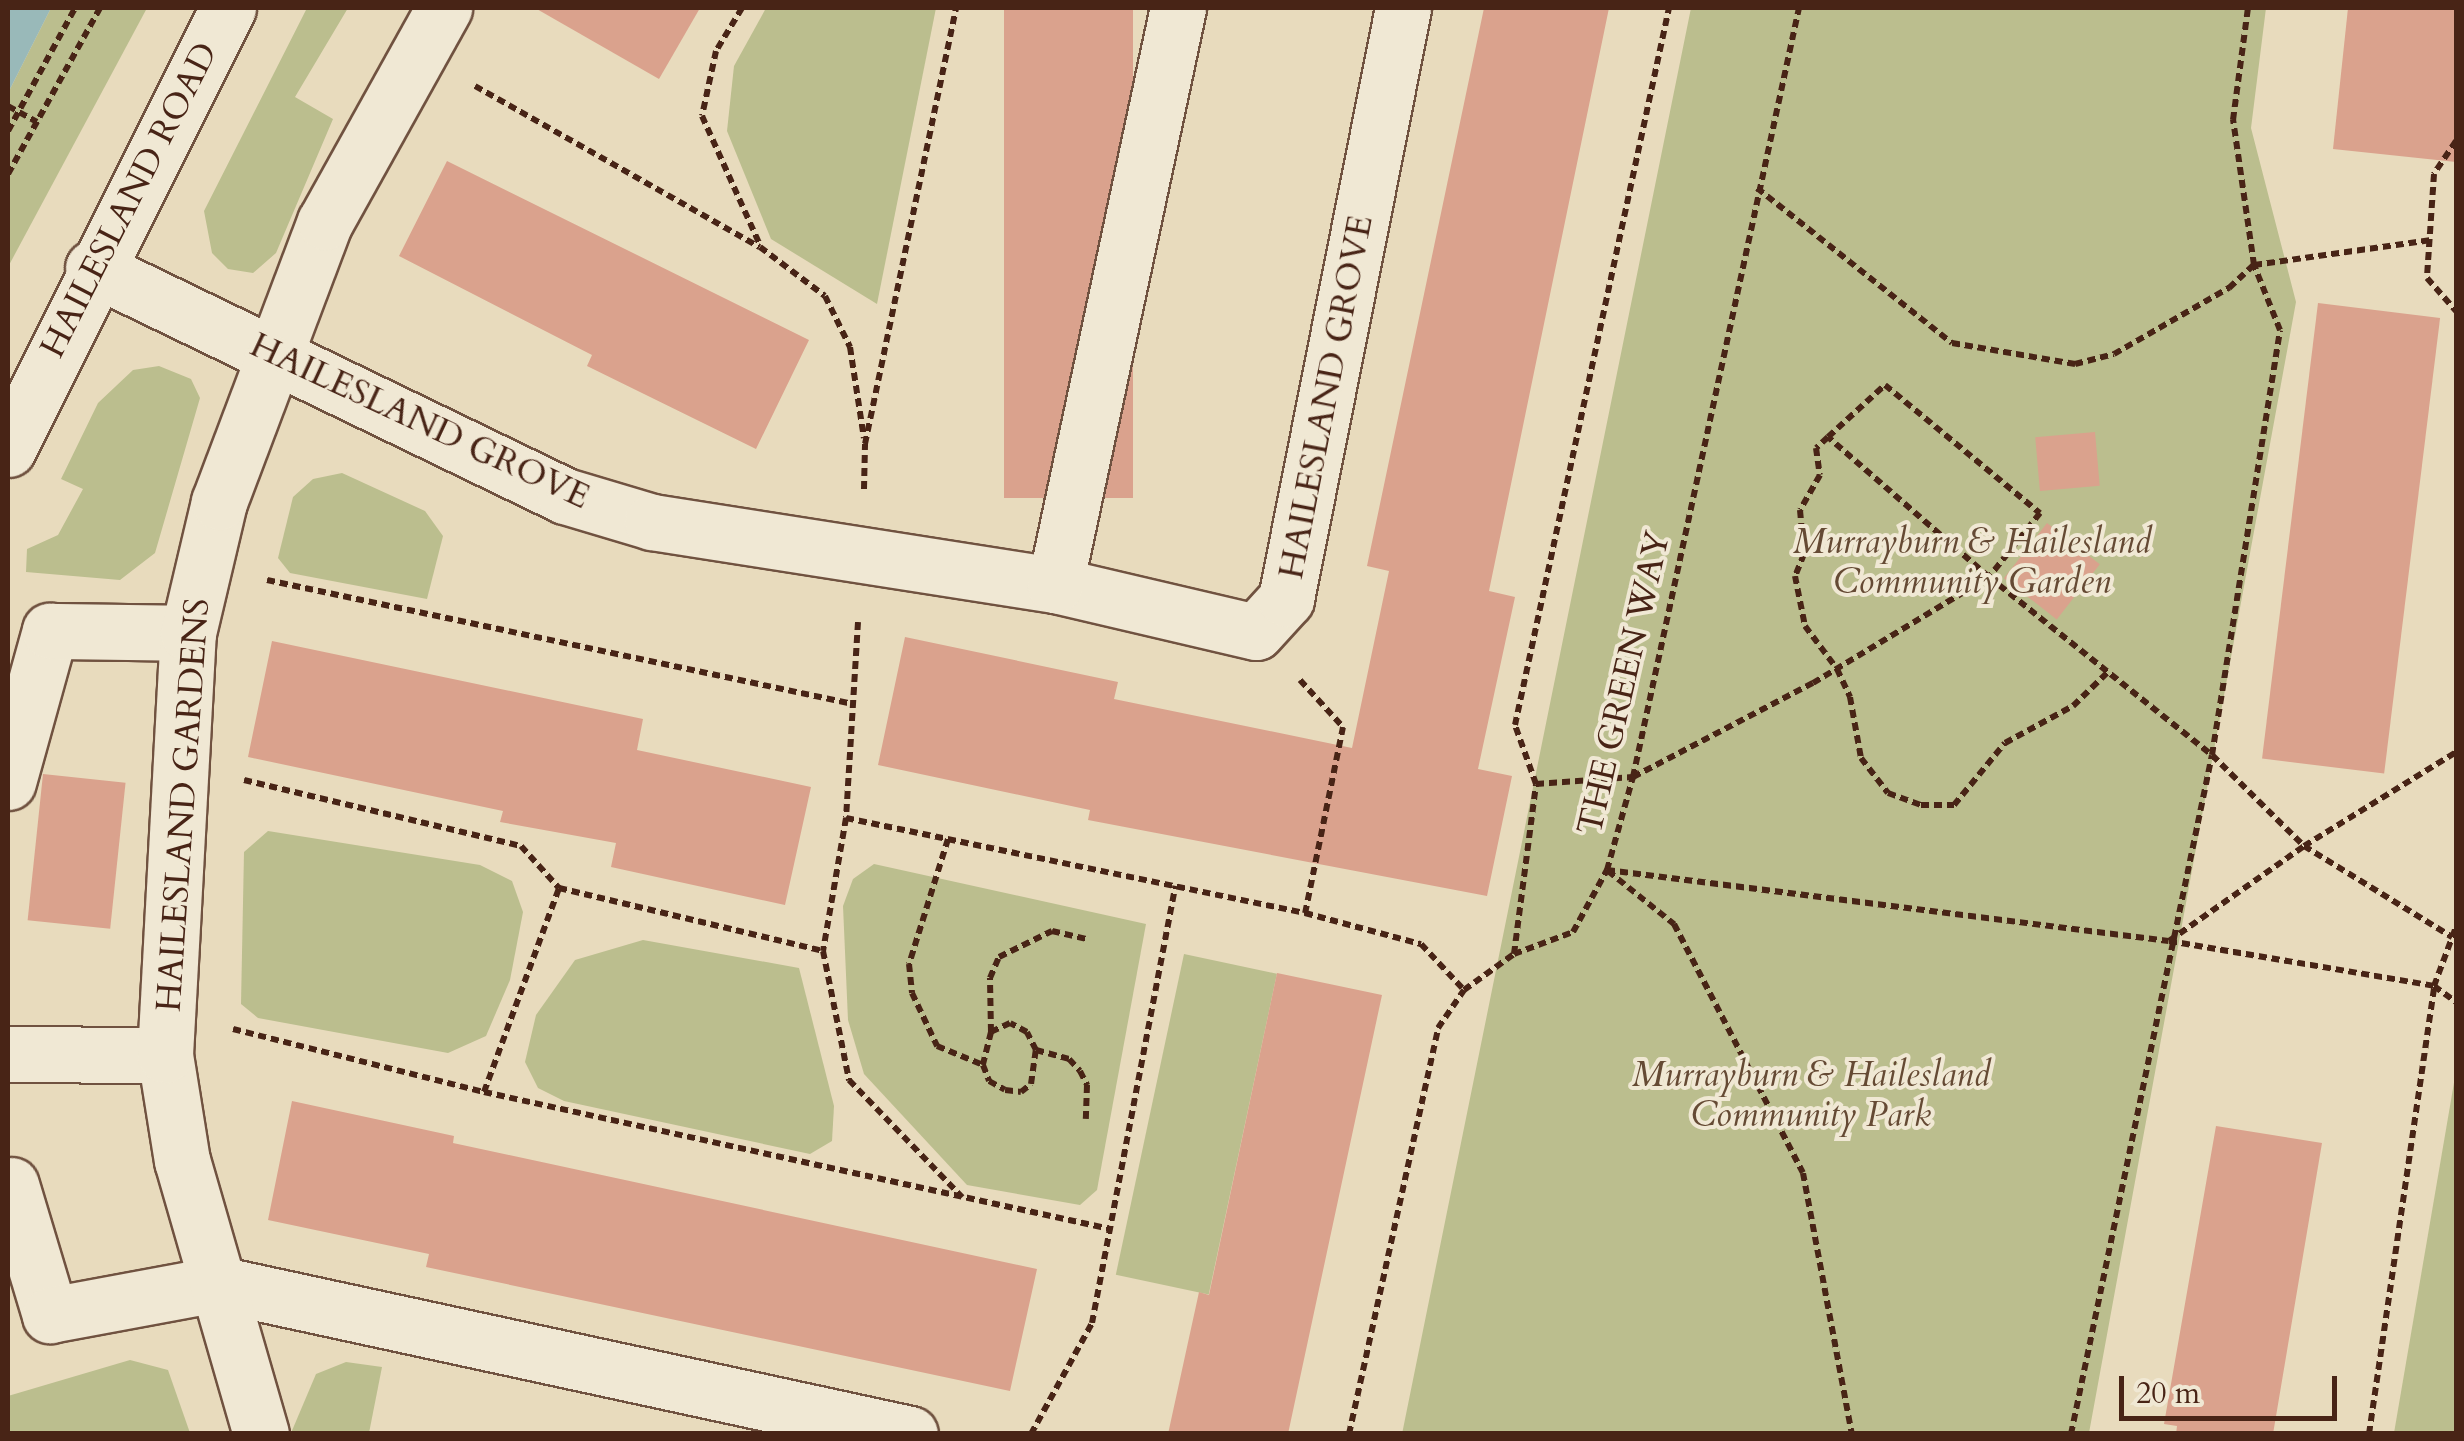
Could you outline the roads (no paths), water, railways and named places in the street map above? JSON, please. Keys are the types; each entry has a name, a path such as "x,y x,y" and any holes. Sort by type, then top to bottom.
{"street":[{"name":"HAILESLAND ROAD","path":"8,449 93,268 228,8"},
{"path":"1054,585 1178,8"},
{"name":"HAILESLAND GROVE","path":"93,268 274,352 565,496 710,532 1054,585 1256,632 1286,599 1403,8"},
{"name":"HAILESLAND GARDENS","path":"261,1434 182,1161 167,1034 188,633 202,566 274,352 325,222 431,30"},
{"path":"8,782 50,631 188,633"},
{"name":"HAILESLAND GARDENS","path":"8,1054 167,1034"},
{"path":"11,1185 50,1315 218,1284 910,1434"}],"water":[{"path":"8,8 51,8 8,93"}],"park label":[{"name":"Murrayburn & Hailesland Community Garden","path":"1972,562"},
{"name":"Murrayburn & Hailesland Community Park","path":"1811,1095"}]}
